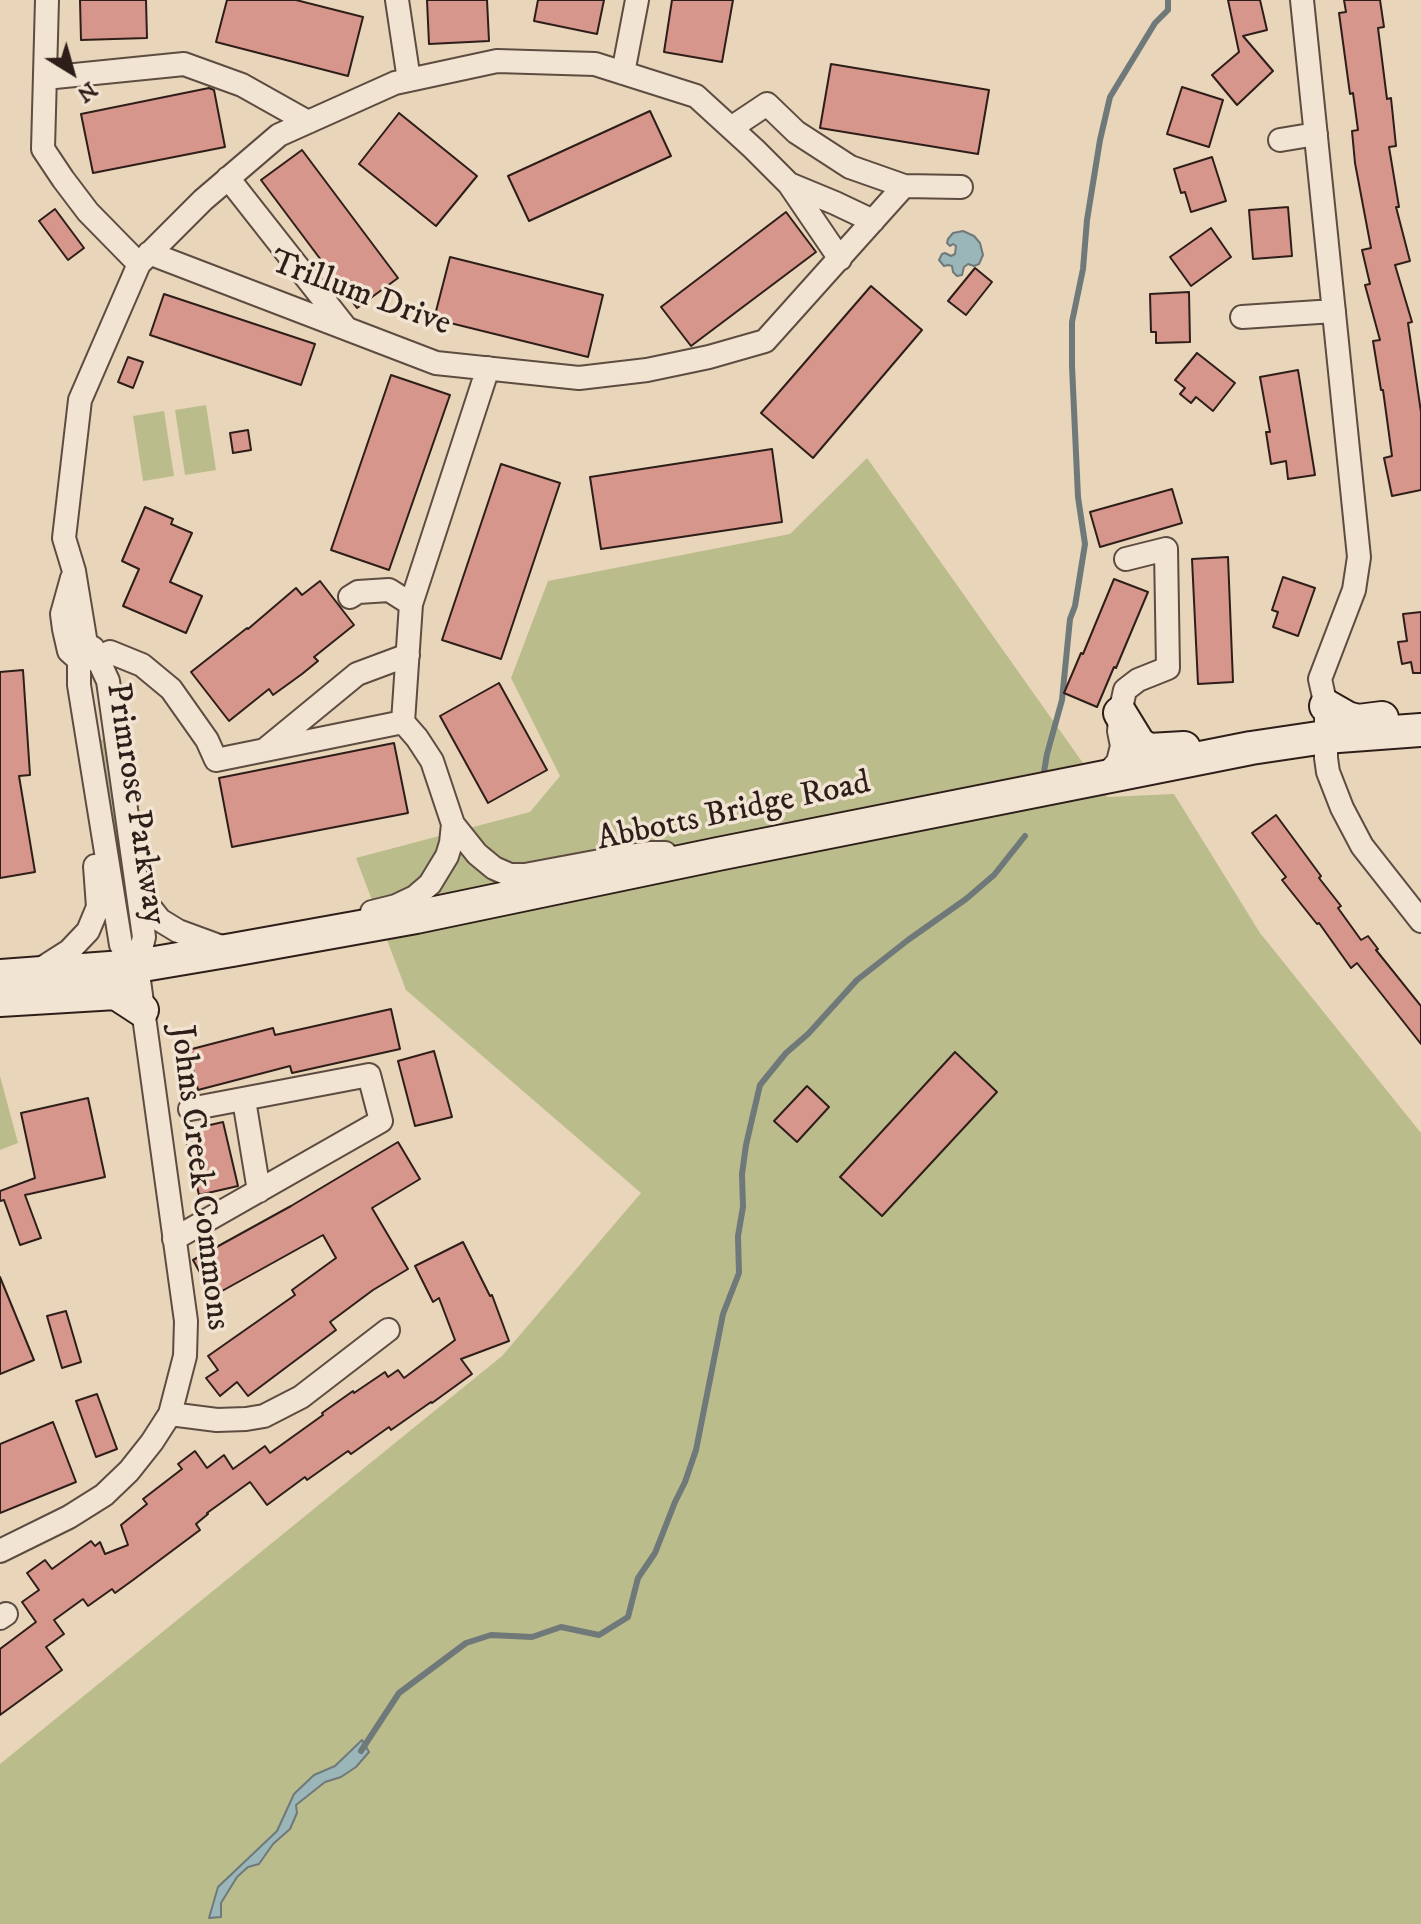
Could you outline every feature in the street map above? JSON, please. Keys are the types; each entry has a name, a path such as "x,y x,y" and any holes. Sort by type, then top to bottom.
{"main road":[{"name":"Abbotts Bridge Road","path":"1120,713 1139,744 1149,750 1180,749 1237,737 1249,740 1251,748"},
{"path":"1326,721 1347,718 1358,721 1421,713"},
{"name":"Abbotts Bridge Road","path":"0,976 137,966 416,917 1251,748 1326,721 1421,730"},
{"path":"0,1000 116,993 142,1010"}],"street":[{"path":"47,0 43,149 88,212 144,258"},
{"path":"397,0 409,80"},
{"path":"623,73 637,0"},
{"path":"1302,0 1359,557 1354,590 1320,679 1326,721 1326,758 1342,808 1362,846 1421,921"},
{"name":"Primrose Parkway","path":"137,966 121,945 79,685 98,640 94,601 74,571 64,538 80,400 144,258 228,178 279,135 395,83 497,61 595,64 696,96 789,184 840,259"},
{"path":"45,78 184,64 242,85 308,122"},
{"path":"731,128 767,104 796,132 850,167 904,186 961,187"},
{"path":"1280,140 1316,134"},
{"path":"228,178 346,328"},
{"name":"Primrose Parkway","path":"789,184 873,221"},
{"name":"Trillum Drive","path":"144,258 346,328 436,363 579,378 647,370 765,341 904,186"},
{"path":"1242,317 1334,311"},
{"path":"488,368 411,604 403,722 432,761 453,824 477,854 494,868 510,875 651,853 718,854"},
{"path":"1118,774 1122,746 1120,713 1125,690 1138,680 1168,668 1166,549 1126,559"},
{"name":"Primrose Parkway","path":"74,571 62,614 69,651 90,655 108,681 144,937 137,966"},
{"path":"350,597 358,592 389,590 411,604"},
{"path":"90,655 110,652 142,665 171,689 207,740 216,760 403,722"},
{"path":"265,750 357,674 408,655"},
{"path":"86,730 114,725"},
{"path":"34,973 69,951 88,931 98,907 94,849 101,821"},
{"path":"315,936 335,925 415,897 439,871 451,843 453,824"},
{"name":"Abbotts Bridge Road","path":"135,879 145,901 160,920 178,931 232,950"},
{"name":"Johns Creek Commons","path":"0,1551 69,1517 104,1495 129,1471 170,1414 185,1356 186,1321 137,966"},
{"path":"174,1239 381,1121 369,1075 190,1109"},
{"path":"244,1100 259,1191"},
{"path":"170,1414 217,1420 264,1416 301,1397 388,1330"}],"green space":[{"path":"206,405 216,470 185,475 175,410"},
{"path":"164,411 174,476 143,481 133,416"},
{"path":"867,458 1107,797 1174,794 1260,933 1421,1133 1421,1924 0,1924 0,1764 502,1356 641,1193 406,990 356,858 530,812 560,776 511,678 548,581 790,534"},
{"path":"106,739 134,916 132,935 127,935 99,740"},
{"path":"0,1076 18,1143 0,1150"}],"water":[{"path":"963,231 980,243 983,255 979,264 968,264 962,275 957,276 952,266 944,266 939,260 942,254 955,254 956,246 950,246 948,239 953,233"},
{"path":"362,1740 369,1752 356,1767 341,1777 325,1782 296,1805 297,1813 290,1829 273,1844 259,1864 248,1867 237,1877 221,1903 221,1917 209,1918 218,1887 277,1831 294,1794 314,1775 335,1766"}],"building":[{"path":"80,0 146,0 147,38 81,40"},
{"path":"227,0 296,0 363,17 348,76 216,42"},
{"path":"427,0 487,0 489,41 429,44"},
{"path":"538,0 604,0 597,34 534,21"},
{"path":"672,0 733,0 722,62 664,52"},
{"path":"1228,0 1260,0 1267,30 1243,36 1273,71 1237,105 1212,75 1239,52"},
{"path":"1344,0 1380,0 1384,27 1378,28 1396,146 1389,147 1399,207 1396,207 1410,261 1395,265 1412,322 1408,323 1421,412 1421,490 1392,496 1384,458 1392,456 1373,341 1380,340 1365,285 1370,284 1362,250 1371,248 1355,163 1352,131 1358,130 1339,13 1346,12"},
{"path":"831,64 989,90 978,154 820,128"},
{"path":"1182,87 1223,100 1209,147 1167,134"},
{"path":"209,88 214,90 225,147 93,173 81,114"},
{"path":"650,111 671,156 529,221 508,176"},
{"path":"399,113 477,176 436,226 359,164"},
{"path":"302,150 398,278 357,308 261,180"},
{"path":"1212,157 1226,201 1191,212 1174,169"},
{"path":"1288,207 1292,256 1253,259 1249,210"},
{"path":"55,209 84,248 68,260 39,221"},
{"path":"786,212 816,252 691,346 661,307"},
{"path":"1211,228 1231,257 1191,286 1170,257"},
{"path":"450,257 603,295 588,357 434,319"},
{"path":"975,268 992,282 966,315 948,301"},
{"path":"871,286 922,330 813,458 761,413"},
{"path":"1189,292 1190,342 1156,343 1156,332 1151,332 1150,294"},
{"path":"164,294 315,344 301,385 150,335"},
{"path":"1197,353 1235,383 1213,411 1196,397 1191,403 1180,394 1185,388 1175,380"},
{"path":"128,357 143,362 133,388 118,382"},
{"path":"1298,370 1315,475 1288,479 1286,461 1271,464 1266,432 1270,432 1260,377"},
{"path":"391,375 450,395 389,570 331,550"},
{"path":"248,430 251,450 233,453 230,433"},
{"path":"772,449 782,522 601,549 590,477"},
{"path":"501,464 560,483 501,659 442,640"},
{"path":"1172,489 1182,523 1100,547 1090,512"},
{"path":"145,507 173,519 171,524 192,533 170,582 202,596 186,633 123,606 139,569 122,561"},
{"path":"1228,557 1233,682 1198,684 1192,559"},
{"path":"1283,577 1315,588 1298,636 1273,627 1278,612 1272,610"},
{"path":"1114,579 1148,592 1097,707 1064,693"},
{"path":"320,581 354,625 314,657 318,661 302,674 273,695 269,689 229,721 191,672 296,588 302,595"},
{"path":"1421,612 1421,673 1413,673 1411,662 1402,664 1398,642 1407,641 1403,614"},
{"path":"23,670 30,775 19,776 35,872 0,878 0,672"},
{"path":"499,683 547,770 488,803 440,716"},
{"path":"394,743 408,813 232,847 219,778"},
{"path":"1276,815 1321,876 1319,878 1341,906 1338,908 1361,940 1368,936 1421,1006 1421,1044 1357,963 1351,968 1319,923 1282,880 1286,877 1252,833"},
{"path":"391,1009 400,1049 292,1073 290,1066 198,1090 188,1050 273,1028 275,1035"},
{"path":"434,1051 452,1117 415,1126 398,1061"},
{"path":"955,1052 997,1092 882,1216 840,1177"},
{"path":"807,1086 829,1107 797,1142 774,1121"},
{"path":"88,1098 105,1177 25,1195 41,1238 20,1245 4,1200 0,1201 0,1191 35,1178 21,1113"},
{"path":"223,1122 238,1186 199,1195 184,1131"},
{"path":"398,1142 420,1179 372,1208 408,1269 330,1322 336,1330 248,1396 237,1382 220,1396 206,1378 218,1370 208,1356 295,1295 292,1290 336,1258 323,1235 213,1296 193,1260"},
{"path":"463,1242 492,1295 509,1341 461,1359 472,1374 391,1430 389,1427 351,1454 348,1451 307,1480 305,1477 267,1505 250,1482 207,1513 196,1524 200,1530 115,1593 112,1589 88,1606 83,1599 54,1620 64,1634 46,1647 62,1670 0,1715 0,1649 36,1622 22,1602 39,1590 27,1573 45,1560 52,1569 91,1541 95,1546 100,1542 105,1554 128,1545 121,1525 147,1504 143,1499 182,1469 178,1464 195,1451 207,1468 224,1455 233,1469 265,1446 270,1453 353,1391 385,1372 388,1377 398,1370 404,1378 455,1340 439,1298 433,1302 415,1266"},
{"path":"0,1277 34,1360 0,1374"},
{"path":"66,1311 81,1362 62,1368 47,1316"},
{"path":"97,1394 117,1449 96,1457 76,1401"},
{"path":"53,1422 76,1482 0,1513 0,1444"}],"waterway":[{"path":"1044,772 1062,700 1070,619 1085,544 1078,497 1072,322 1083,269 1087,220 1110,97 1155,23 1168,10 1168,0"},
{"path":"361,1751 399,1693 466,1643 491,1635 532,1637 561,1627 599,1635 628,1617 638,1578 655,1553 696,1450 723,1314 739,1273 742,1174 760,1085 786,1053 808,1034 857,980 966,899 994,875 1025,836"}]}
